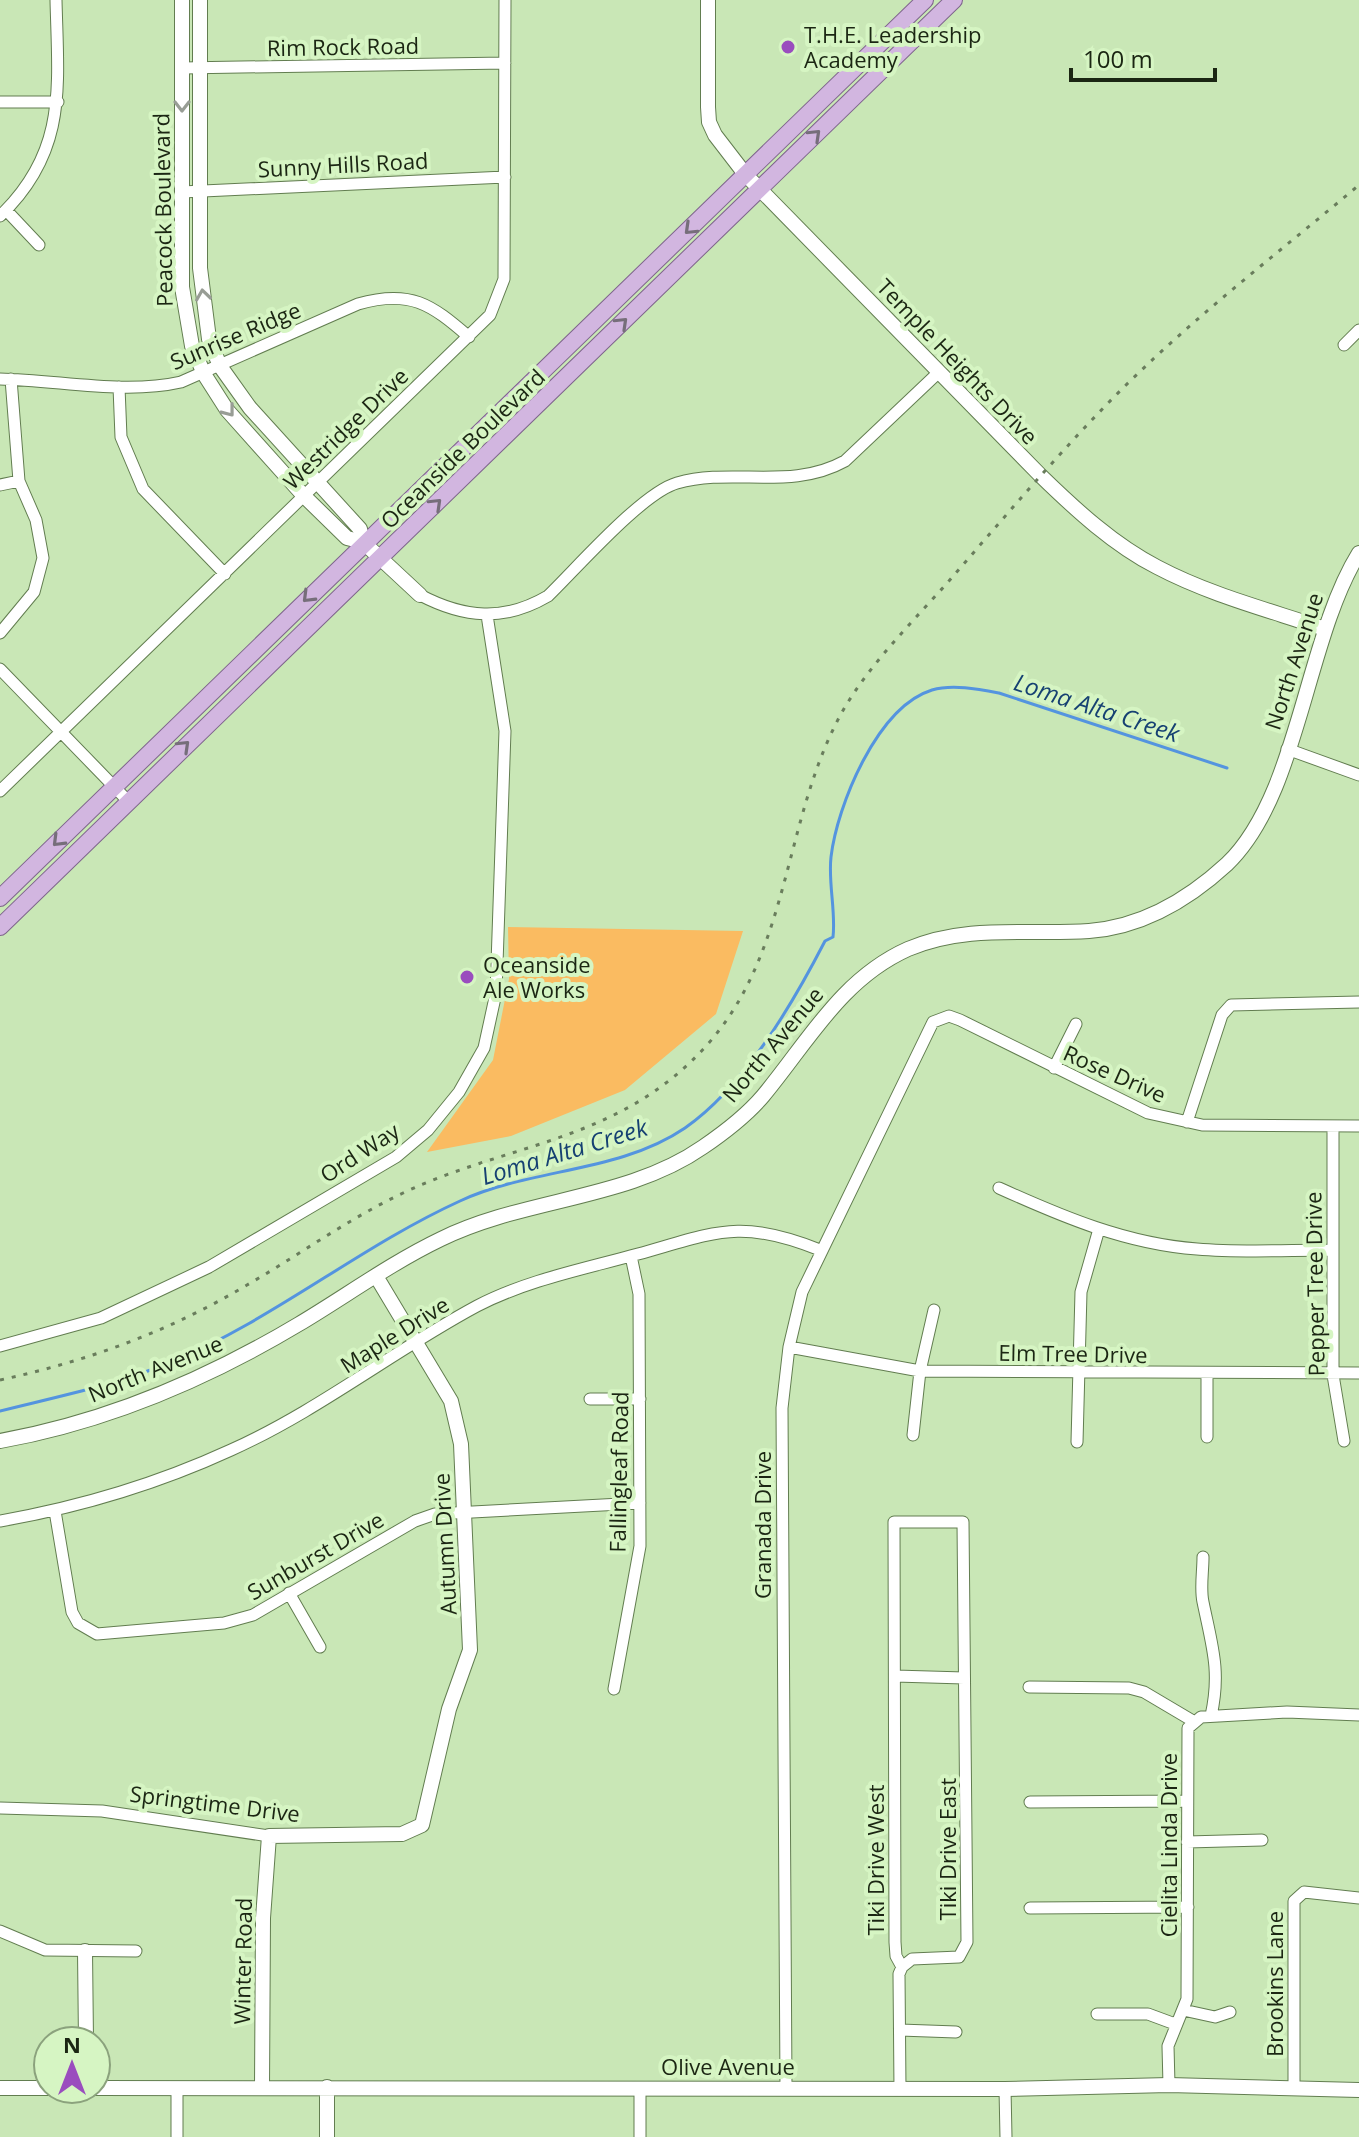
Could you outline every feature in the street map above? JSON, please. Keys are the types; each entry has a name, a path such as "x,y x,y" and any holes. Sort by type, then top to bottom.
{"main road":[{"name":"Oceanside Boulevard","path":"0,898 363,542 925,0"},
{"name":"Oceanside Boulevard","path":"0,927 954,0"}],"street":[{"path":"39,245 3,213 37,172 50,146 58,102 56,0"},
{"name":"Peacock Boulevard","path":"182,0 183,301 192,346 204,374 227,410 304,496 347,538 363,542 420,595 445,608 487,615 506,614 548,596 650,497 673,484 695,479 795,479 837,466 939,372"},
{"name":"Peacock Boulevard","path":"200,0 200,268 209,339 220,366 250,408 360,529 363,542"},
{"name":"Westridge Drive","path":"0,791 490,315 504,279 505,0"},
{"name":"Temple Heights Drive","path":"708,0 709,122 759,189 1072,506 1127,550 1207,590 1325,629"},
{"name":"Rim Rock Road","path":"182,68 505,63"},
{"path":"0,102 58,102"},
{"name":"Sunny Hills Road","path":"182,192 505,177"},
{"name":"Sunrise Ridge","path":"6,379 160,387 204,374 358,304 380,298 415,300 437,309 469,337"},
{"path":"1344,345 1359,330"},
{"path":"0,633 34,592 43,558 36,520 19,481 6,379"},
{"path":"119,387 121,437 143,489 225,574"},
{"path":"0,485 19,481"},
{"name":"North Avenue","path":"0,1441 108,1414 209,1374 441,1238 490,1218 643,1176 697,1151 732,1127 760,1100 845,991 874,968 907,950 952,935 997,931 1090,931 1122,925 1158,913 1196,891 1231,860 1267,805 1336,597 1359,553"},
{"name":"Ord Way","path":"0,1346 101,1318 209,1267 396,1157 428,1130 459,1092 484,1048 496,993 505,731 487,615"},
{"path":"0,669 128,801"},
{"path":"1287,749 1359,775"},
{"path":"1187,1122 1222,1015 1231,1005 1359,1002"},
{"name":"Granada Drive","path":"786,2088 782,1408 789,1347 802,1292 820,1250 933,1022 949,1016 960,1020"},
{"name":"Rose Drive","path":"960,1020 1129,1105 1187,1122 1359,1126"},
{"path":"1054,1068 1076,1024"},
{"name":"Pepper Tree Drive","path":"1333,1126 1333,1375 1344,1441"},
{"path":"999,1188 1099,1229 1197,1249 1333,1250"},
{"name":"Maple Drive","path":"0,1521 55,1511 149,1484 233,1450 330,1398 508,1292 720,1231 755,1229 820,1250"},
{"path":"1077,1442 1081,1292 1099,1229"},
{"name":"Fallingleaf Road","path":"614,1689 640,1546 639,1294 631,1256"},
{"name":"Autumn Drive","path":"376,1276 451,1401 457,1418 465,1512 470,1650 449,1709 422,1825"},
{"path":"913,1435 920,1371 934,1310"},
{"name":"Elm Tree Drive","path":"789,1347 920,1371 1207,1375 1359,1373"},
{"path":"1207,1375 1207,1437"},
{"path":"590,1399 640,1399"},
{"name":"Sunburst Drive","path":"55,1511 72,1612 78,1623 97,1634 224,1623 253,1615 415,1521 435,1514 640,1503"},
{"name":"Tiki Drive West","path":"900,2089 902,1967 896,1956 895,1942 894,1522 963,1522 964,1678"},
{"path":"1203,1557 1202,1600 1217,1667 1218,1688 1211,1716"},
{"path":"289,1593 320,1647"},
{"path":"895,1676 964,1678"},
{"name":"Tiki Drive East","path":"902,1967 912,1959 959,1957 966,1950 964,1678"},
{"path":"1029,1687 1129,1688 1144,1692 1193,1721 1211,1716 1287,1712 1359,1715"},
{"name":"Cielita Linda Drive","path":"1169,2085 1168,2046 1187,1999 1188,1728 1193,1721"},
{"path":"1030,1802 1187,1801"},
{"name":"Springtime Drive","path":"0,1808 102,1811 269,1836 402,1834 422,1825"},
{"name":"Winter Road","path":"262,2087 263,1918 269,1836"},
{"path":"1187,1842 1262,1840"},
{"name":"Brookins Lane","path":"1294,2089 1294,1901 1304,1892 1359,1898"},
{"path":"1030,1908 1188,1907"},
{"path":"0,1931 45,1950 136,1951"},
{"path":"85,1951 86,2025"},
{"path":"1183,2010 1215,2017 1230,2012"},
{"path":"1097,2014 1148,2014 1175,2024"},
{"path":"900,2030 956,2032"},
{"name":"Olive Avenue","path":"112,2088 1005,2089 1169,2085 1359,2090"},
{"path":"327,2087 327,2137"},
{"path":"0,2088 32,2088"},
{"path":"177,2088 177,2137"},
{"path":"640,2088 640,2137"},
{"path":"1005,2089 1006,2137"}],"shaded area":[{"path":"508,927 743,931 716,1014 625,1090 511,1136 427,1152 493,1060 509,979"}],"waterway":[{"name":"Loma Alta Creek","path":"0,1411 107,1384 169,1363 244,1326 386,1240 460,1201 516,1182 632,1154 659,1143 707,1111 747,1068 798,991 825,941 833,937 831,857 842,812 851,786 877,737 912,700 932,690 948,687 999,693 1227,768"}],"railway":[{"path":"0,1380 97,1354 188,1317 403,1193 601,1121 638,1102 673,1077 707,1045 734,1008 755,969 771,927 807,797 822,755 841,714 866,676 1033,484 1114,397 1203,314 1359,185"}],"place":[{"name":"T.H.E. Leadership Academy","path":"788,47"},
{"name":"Oceanside Ale Works","path":"467,977"}]}
